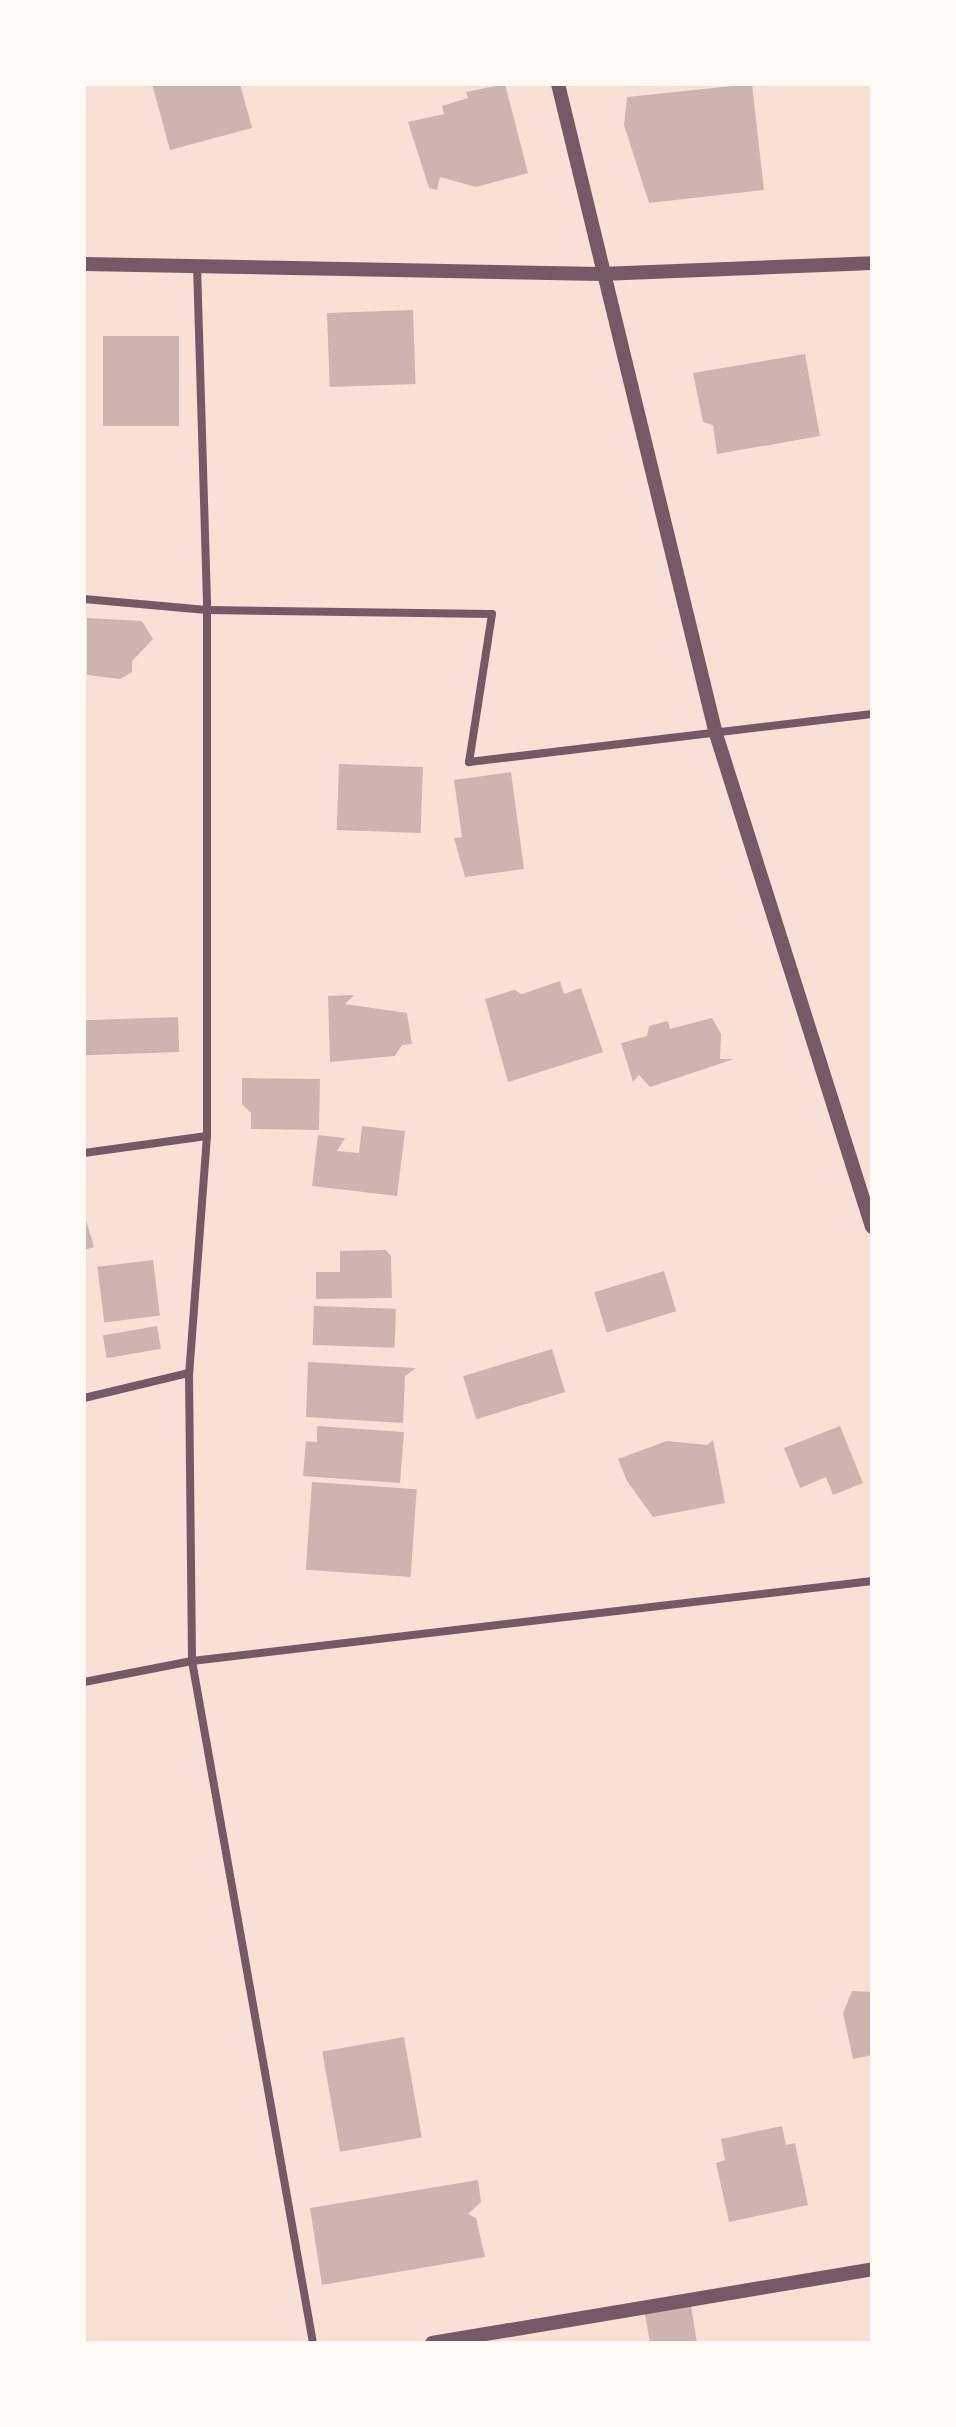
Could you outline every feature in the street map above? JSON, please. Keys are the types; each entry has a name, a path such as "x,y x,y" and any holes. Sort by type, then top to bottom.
{"street":[{"path":"558,84 601,274 716,734 872,1227"},
{"path":"84,264 601,274 872,263"},
{"path":"197,264 207,610 207,1136 189,1373 192,1661 313,2343"},
{"path":"84,599 207,610 492,614 469,762 872,714"},
{"path":"84,1153 207,1136"},
{"path":"84,1398 189,1373"},
{"path":"84,1682 192,1661 872,1581"},
{"path":"432,2343 872,2269"}],"building":[{"path":"152,84 240,84 252,128 170,150"},
{"path":"505,84 528,173 476,187 440,177 437,190 429,188 408,122 444,114 442,106 468,98 466,92"},
{"path":"752,84 764,190 649,203 624,125 627,97"},
{"path":"413,310 416,384 330,387 327,313"},
{"path":"103,336 179,336 179,426 103,426"},
{"path":"805,354 820,436 717,454 713,425 703,422 693,373"},
{"path":"87,618 142,621 153,639 132,661 132,672 120,679 87,675"},
{"path":"339,764 423,767 421,833 337,830"},
{"path":"511,772 524,869 465,877 454,838 462,837 454,780"},
{"path":"560,981 564,994 581,988 603,1052 508,1082 485,999 514,990 522,994"},
{"path":"354,995 345,1004 407,1013 412,1044 402,1045 395,1056 330,1062 328,996"},
{"path":"178,1017 179,1052 85,1055 84,1020"},
{"path":"712,1018 721,1034 720,1059 734,1059 650,1087 639,1075 633,1082 621,1043 647,1036 649,1026 668,1021 670,1029"},
{"path":"242,1078 320,1079 319,1130 251,1129 251,1113 242,1104"},
{"path":"362,1126 405,1131 397,1196 312,1186 318,1135 345,1138 337,1151 359,1153"},
{"path":"84,1213 94,1247 84,1250"},
{"path":"386,1250 391,1256 392,1298 316,1299 316,1272 340,1272 340,1251"},
{"path":"153,1260 160,1316 104,1322 97,1267"},
{"path":"664,1271 676,1311 606,1333 594,1292"},
{"path":"314,1306 396,1309 395,1348 313,1345"},
{"path":"157,1326 161,1349 107,1358 103,1336"},
{"path":"552,1349 565,1392 476,1419 463,1376"},
{"path":"308,1362 416,1368 405,1376 403,1423 306,1417"},
{"path":"317,1426 404,1432 400,1483 303,1476 306,1441 317,1442"},
{"path":"840,1426 863,1483 833,1495 826,1477 800,1488 784,1448"},
{"path":"713,1440 725,1503 653,1517 627,1481 618,1459 667,1441 707,1445"},
{"path":"312,1482 417,1489 411,1577 306,1570"},
{"path":"852,1991 872,1992 872,2055 853,2059 843,2013"},
{"path":"404,2037 422,2137 340,2152 322,2051"},
{"path":"782,2126 786,2145 795,2143 808,2205 729,2222 716,2163 725,2160 721,2139"},
{"path":"478,2180 481,2202 468,2214 476,2218 485,2257 322,2285 310,2208"},
{"path":"691,2306 697,2343 650,2343 645,2314"}]}
